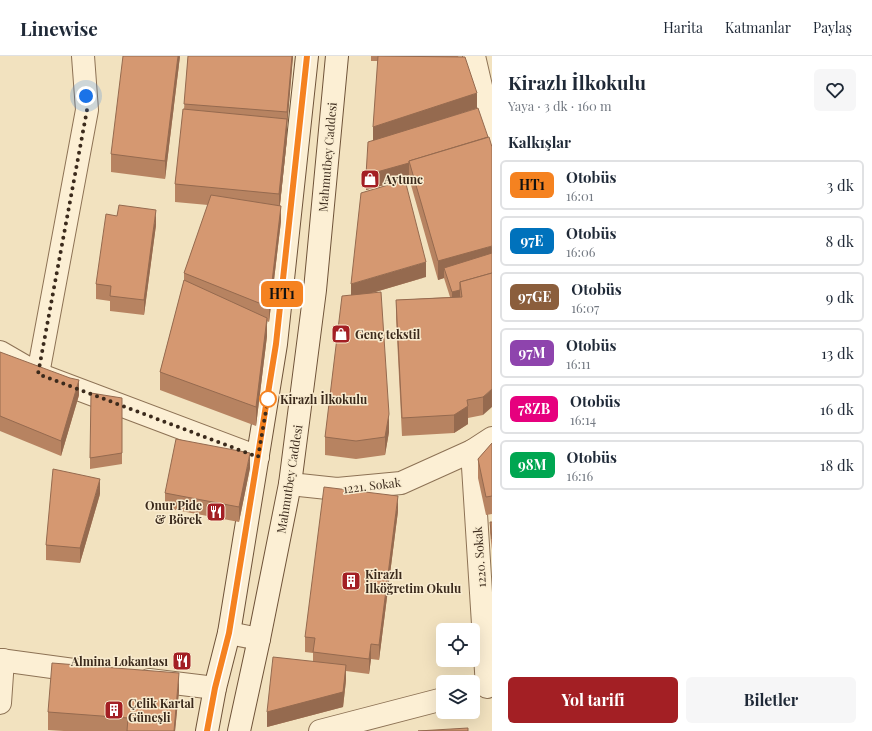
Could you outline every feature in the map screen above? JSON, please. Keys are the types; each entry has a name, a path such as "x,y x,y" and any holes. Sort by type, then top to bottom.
{"street":[{"path":"38,374 87,110 83,56"},
{"path":"207,731 215,688 229,633 276,344 307,56"},
{"name":"Mahmutbey Caddesi","path":"239,731 290,484 315,290 336,56"},
{"path":"474,56 492,134"},
{"path":"0,352 38,374 258,457"},
{"name":"1221. Sokak","path":"290,484 338,489 401,483 472,451 492,438"},
{"name":"1220. Sokak","path":"472,451 484,689"},
{"path":"229,633 259,639"},
{"path":"0,703 2,660 97,673"},
{"path":"129,677 215,688"},
{"path":"320,731 361,726 436,701"}],"building":[{"path":"123,56 178,56 165,161 111,154"},
{"path":"188,56 292,56 287,112 184,104"},
{"path":"378,56 465,57 477,93 373,127"},
{"path":"478,108 488,137 409,161 409,163 366,175 368,142"},
{"path":"183,109 287,119 279,194 175,184"},
{"path":"489,137 492,147 492,246 438,261 409,161"},
{"path":"405,180 426,262 351,284 361,193"},
{"path":"211,195 281,206 269,307 184,273"},
{"path":"119,205 156,210 144,300 110,296 111,286 96,284 106,214 117,216"},
{"path":"492,253 492,273 460,282 460,290 452,292 444,268"},
{"path":"492,273 492,389 483,397 467,400 468,406 454,415 402,418 396,300 462,297 460,282"},
{"path":"184,280 267,318 256,407 160,372"},
{"path":"381,292 389,414 385,437 356,441 325,437 342,296"},
{"path":"0,352 79,380 61,441 0,416"},
{"path":"91,393 122,398 122,453 90,458"},
{"path":"176,439 250,453 239,507 165,493"},
{"path":"492,443 492,496 486,497 478,459"},
{"path":"53,469 100,479 80,548 46,545"},
{"name":"Kirazlı İlköğretim Okulu","path":"324,487 398,496 379,645 371,644 369,659 313,652 315,638 305,637"},
{"path":"490,522 492,522 492,539"},
{"path":"273,657 346,665 343,692 267,712"},
{"name":"Çelik Kartal Güneşli","path":"52,663 179,673 174,731 127,731 128,718 48,712"},
{"path":"468,728 468,731 418,731"}],"bus line":[{"name":"HT1","path":"207,731 215,688 229,633 276,344 307,56"}],"place":[{"name":"Aytunc","path":"370,179"},
{"name":"Genç tekstil","path":"341,334"},
{"name":"Kirazlı İlkokulu","path":"268,399"},
{"name":"Onur Pide & Börek","path":"216,512"},
{"name":"Kirazlı İlköğretim Okulu","path":"351,581"},
{"name":"Almina Lokantası","path":"182,661"},
{"name":"Çelik Kartal Güneşli","path":"114,710"}],"route":[{"path":"86,96 87,110 38,374 258,457 268,399"}]}
